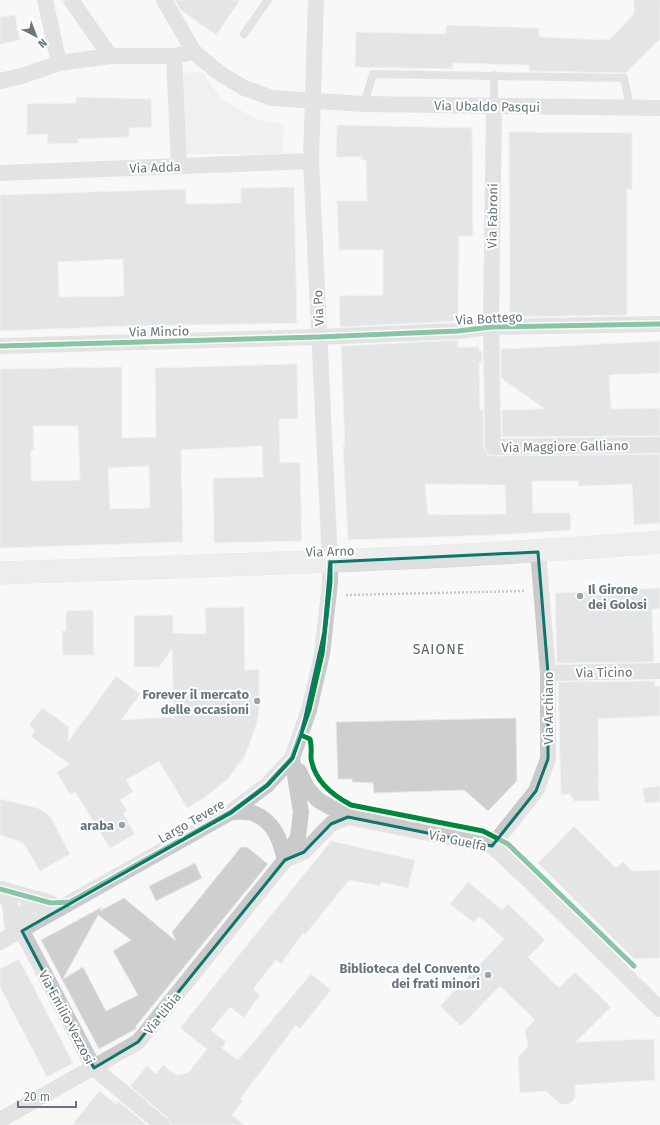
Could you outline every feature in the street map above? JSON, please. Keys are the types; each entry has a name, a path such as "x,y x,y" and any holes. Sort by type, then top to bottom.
{"main road":[{"name":"Via Arno","path":"0,573 330,562 538,552 660,542"}],"street":[{"path":"45,0 59,63"},
{"path":"71,0 110,56"},
{"path":"0,81 59,63 110,56 174,56 194,52 164,0"},
{"name":"Via Po","path":"316,0 311,161 330,562 328,596"},
{"name":"Via Ubaldo Pasqui","path":"194,52 218,72 244,88 272,98 364,104 660,108"},
{"path":"174,56 179,166"},
{"name":"Via Fabroni","path":"491,327 494,106"},
{"name":"Via Adda","path":"0,173 311,161"},
{"name":"Via Bottego","path":"319,338 491,327 660,324"},
{"name":"Via Maggiore Galliano","path":"491,327 493,447 660,445"},
{"name":"Via Mincio","path":"0,346 319,338"},
{"name":"Via Archiano","path":"492,846 536,791 548,759 548,672 538,552"},
{"name":"Largo Tevere","path":"12,936 231,812 267,785 292,758 302,735 322,654 328,596"},
{"name":"Via Ticino","path":"548,672 660,670"},
{"name":"Via Guelfa","path":"292,758 307,788 314,796 348,817 492,846 539,890 660,1010"},
{"name":"Via Libia","path":"0,1120 138,1042 285,860 298,837 301,812 292,758"},
{"path":"231,812 252,813 264,820 278,835 285,860"},
{"name":"Via Libia","path":"285,860 304,852 331,824 348,817"},
{"path":"1,889 51,903"},
{"path":"1,889 10,904 12,936"},
{"path":"12,936 24,908 34,903 70,902"},
{"name":"Via Emilio Vezzosi","path":"12,936 94,1068 162,1125"}],"lane":[{"path":"244,34 268,0"},
{"path":"364,104 373,74 494,75 624,78 630,108"},
{"path":"494,75 494,106"}],"path":[{"path":"328,596 541,590"}],"highlighted area":[{"path":"538,552 548,673 548,759 536,791 492,846 348,817 331,824 304,852 285,860 138,1042 94,1068 22,931 231,812 267,785 292,758 301,735 324,632 330,562"}],"shaded area":[{"path":"202,72 222,100 259,120 284,124 282,154 186,154 175,73"}],"building":[{"path":"175,0 240,0 216,35 181,10"},
{"path":"634,0 660,0 660,39 626,73 529,71 529,65 453,63 453,69 355,67 356,32 446,34 446,25 539,28 539,37 609,40 634,14"},
{"path":"15,15 20,40 0,44 0,17"},
{"path":"76,97 151,99 152,127 129,128 129,137 78,139 78,143 48,144 47,134 27,135 27,104 76,103"},
{"path":"337,125 472,128 473,236 459,236 458,321 340,327 339,296 383,295 383,250 339,250 337,201 367,201 366,160 362,160 362,157 336,157"},
{"path":"509,132 632,133 632,190 627,189 627,315 510,317"},
{"path":"294,187 297,323 125,326 0,331 0,195 186,189 186,204 241,203 241,188","holes":["123,259 124,296 59,297 58,262"]},
{"path":"458,340 458,347 479,347 479,351 482,351 482,364 479,362 480,410 483,410 484,448 488,455 660,454 660,523 634,525 632,484 579,486 578,481 532,481 533,513 570,513 571,530 494,535 348,540 343,446 345,446 341,346","holes":["425,484 505,485 506,514 428,515"]},
{"path":"660,341 660,373 609,375 611,409 660,408 660,436 502,437 502,410 545,409 501,378 501,349"},
{"path":"297,364 298,419 279,419 280,463 300,462 302,541 214,543 213,478 263,477 262,446 181,450 183,542 0,548 0,369 122,367 122,438 156,437 155,368","holes":["33,426 78,426 80,480 31,481 31,450 34,450","149,466 150,508 110,509 108,468"]},
{"path":"660,588 660,609 652,609 654,662 557,663 555,593"},
{"path":"244,607 245,670 259,669 259,708 257,723 245,756 228,779 204,798 187,808 159,761 126,780 133,792 120,800 127,811 123,813 135,834 110,848 75,792 70,795 57,772 70,764 31,737 35,730 29,725 42,708 69,727 68,742 116,676 140,694 121,720 172,717 174,719 172,649 159,667 134,667 134,616 173,615 173,633 206,634 205,608"},
{"path":"93,610 94,655 63,655 62,631 66,631 66,611"},
{"path":"655,681 655,686 660,686 660,716 598,719 599,801 574,801 570,794 561,795 558,682"},
{"path":"516,718 517,781 488,811 464,790 374,793 373,783 352,782 352,779 338,779 336,722"},
{"path":"660,786 660,802 645,803 643,788"},
{"path":"0,799 38,808 50,816 70,854 40,871 24,844 0,835"},
{"path":"574,826 616,868 623,862 632,871 660,870 660,958 634,959 538,863"},
{"path":"331,841 415,860 408,888 381,882 380,886 349,880 305,935 303,933 281,964 276,960 253,989 260,995 244,1018 230,1007 211,1030 226,1042 222,1048 238,1060 311,974 331,990 300,1029 296,1025 240,1099 243,1101 232,1115 244,1125 171,1125 168,1118 130,1086 147,1066 156,1074 163,1065 176,1075 188,1073 207,1049 180,1028"},
{"path":"241,847 247,847 268,864 136,1026 136,1029 99,1049 41,940 102,907 100,911 124,898 176,941 172,932","holes":["98,915 131,940 113,951 138,995 106,1011 83,967 63,979"]},
{"path":"195,863 202,878 156,901 149,886"},
{"path":"468,882 502,910 508,904 545,940 528,957 559,988 575,972 611,1007 576,1042 654,1039 655,1080 575,1085 575,1098 569,1104 560,1104 546,1091 520,1093 518,1057 528,1047 525,1030 535,1020 500,986 461,1026 440,1006 504,939 479,916 474,923 450,904"},
{"path":"19,959 73,1063 47,1077 0,987 0,969"},
{"path":"99,1091 116,1104 118,1101 147,1125 72,1125"}],"cycle path":[{"path":"0,346 319,337 458,331 491,327 660,324"},
{"path":"0,889 51,903 70,902 231,812 267,785 292,758 309,710 322,654 330,582 330,562"},
{"path":"301,735 310,739 311,758 320,780 337,797 351,805 483,831 508,844 634,966"}],"place":[{"name":"Il Girone dei Golosi","path":"580,596"},
{"name":"Forever il mercato delle occasioni","path":"257,701"},
{"name":"araba","path":"122,825"},
{"name":"Biblioteca del Convento dei frati minori","path":"488,975"}],"district":[{"name":"SAIONE","path":"439,649"}]}
